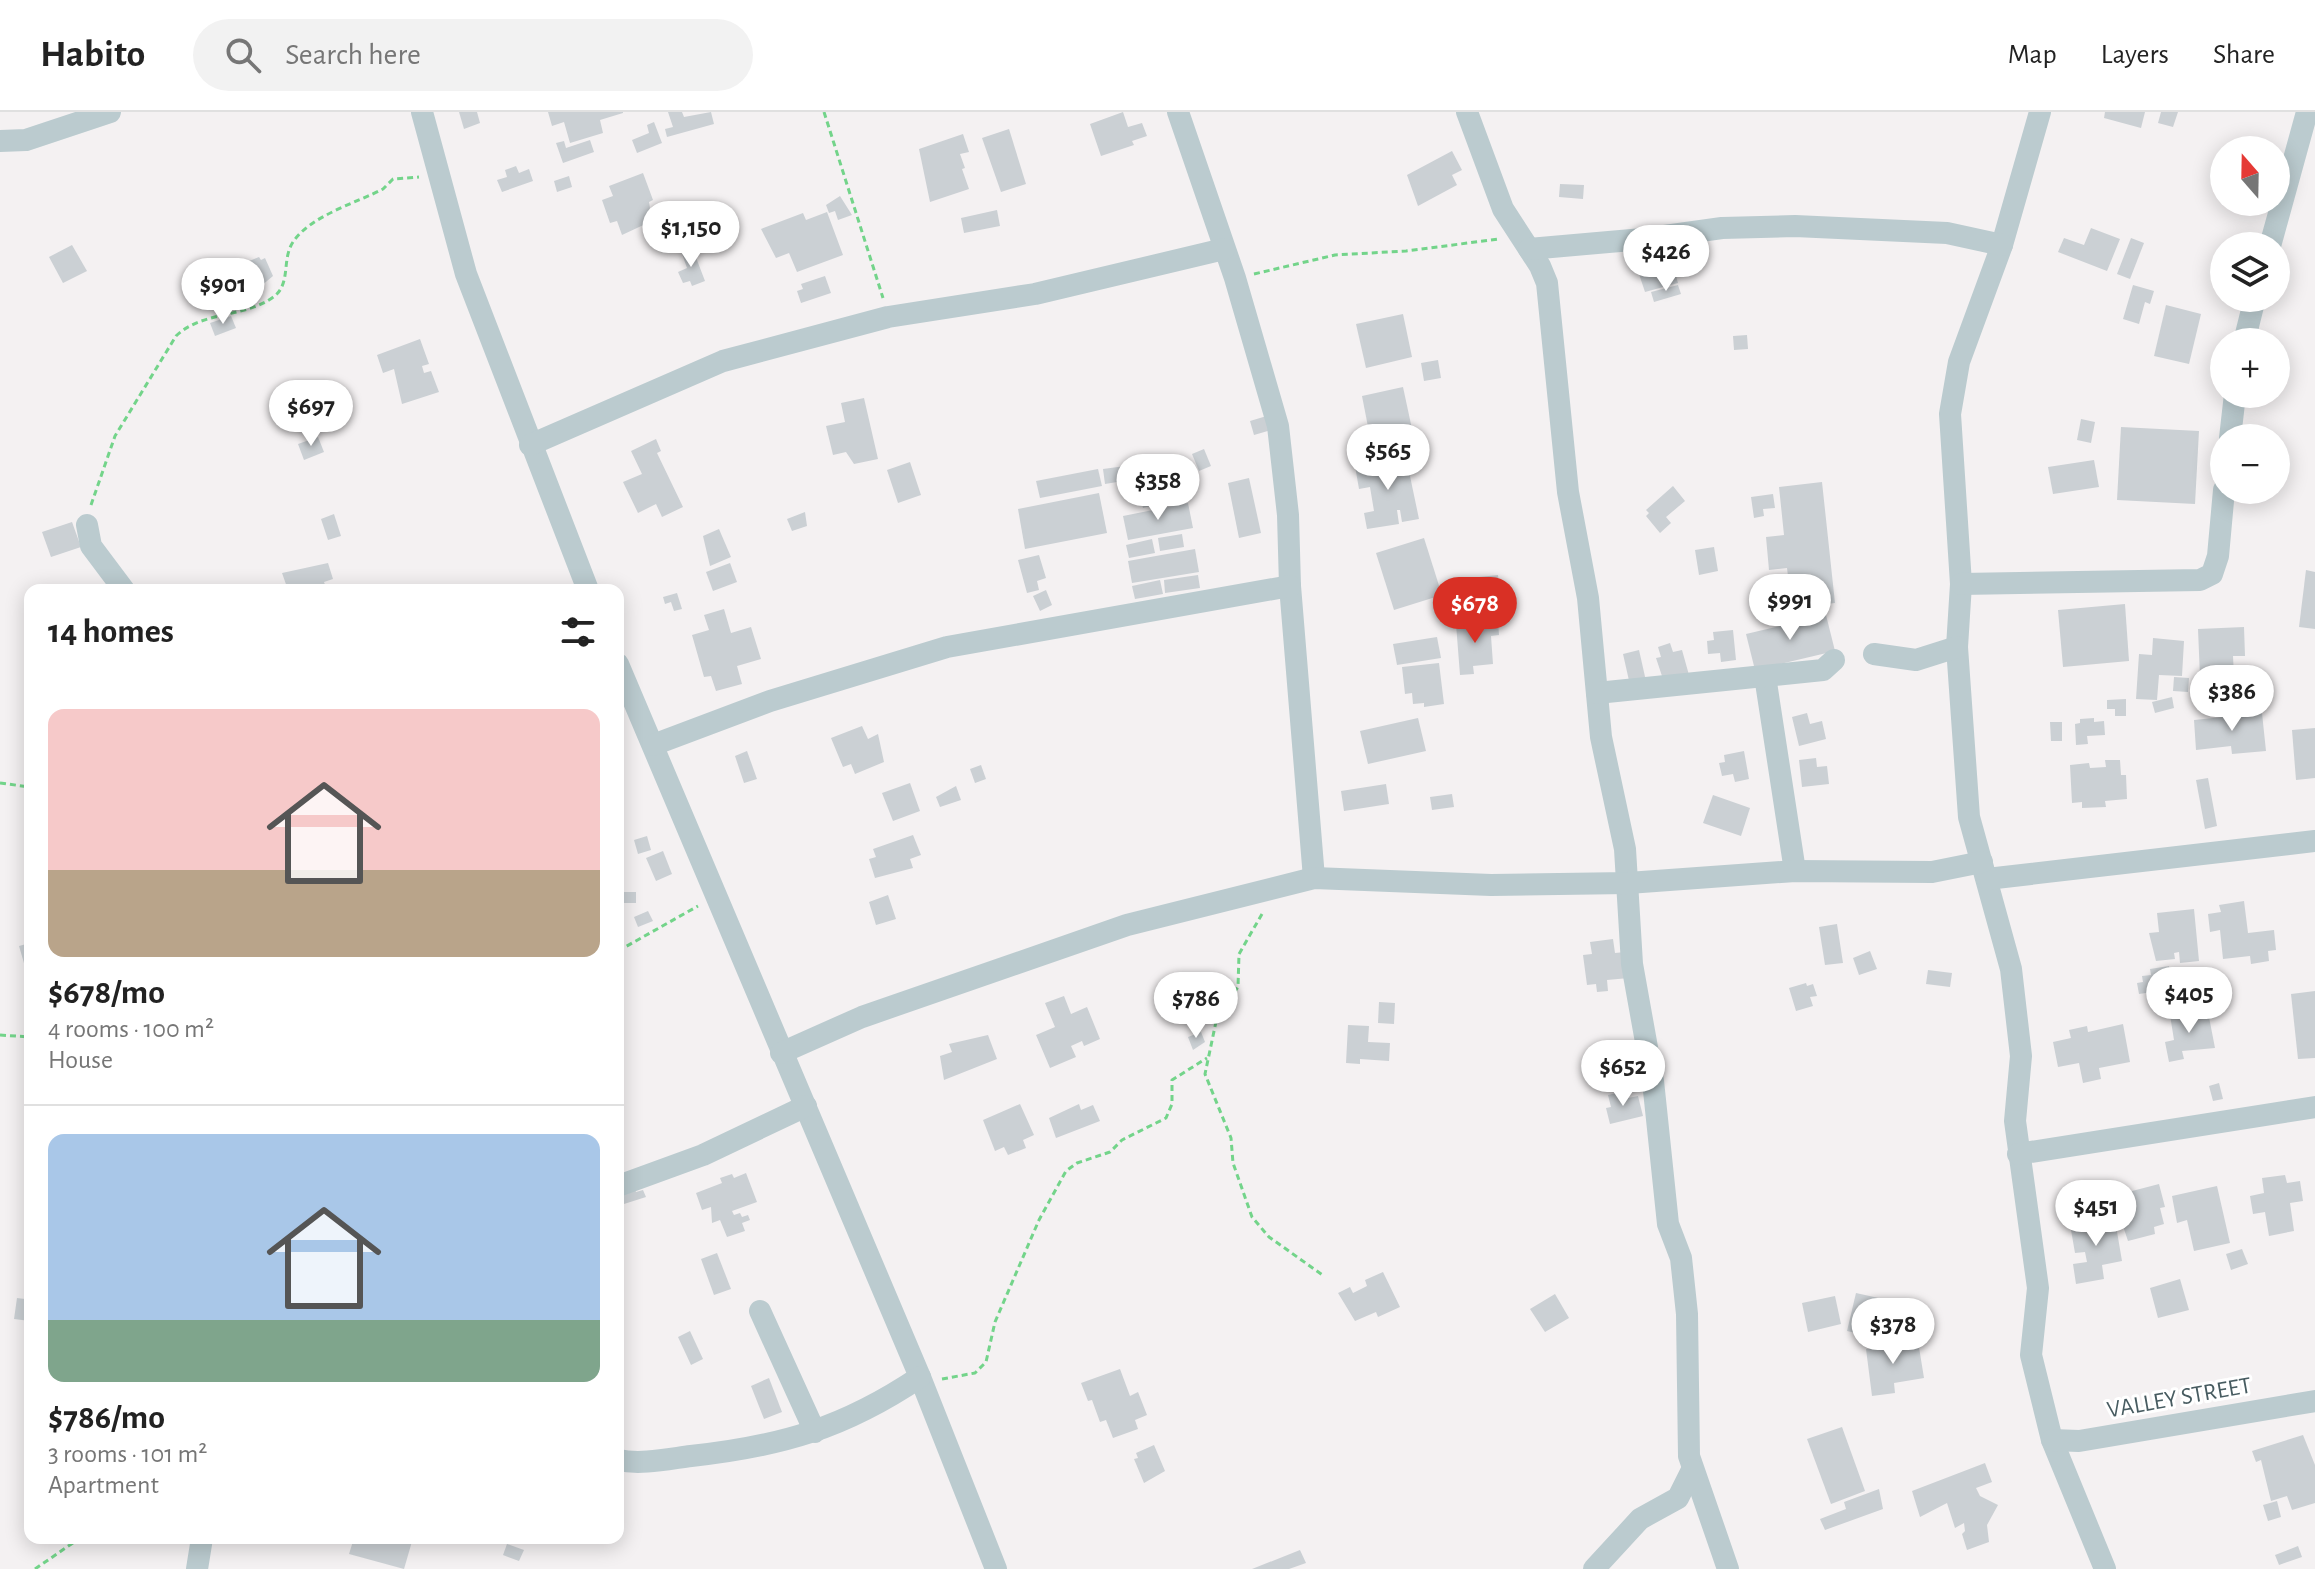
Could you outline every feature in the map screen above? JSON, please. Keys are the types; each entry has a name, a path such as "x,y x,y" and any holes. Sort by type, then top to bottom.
{"street":[{"path":"0,141 26,140 110,112"},
{"path":"422,112 466,274 586,584"},
{"path":"1178,112 1235,278 1278,426 1288,515 1290,586 1314,878"},
{"path":"1467,112 1499,201 1547,283 1568,492 1588,598 1601,737 1625,849 1628,883 1626,912 1632,964 1653,1081 1668,1224 1682,1265 1687,1314 1687,1441 1692,1470 1728,1569"},
{"path":"2040,112 2002,245 1959,362 1950,414 1961,584 1957,647 1969,817 2011,969 2021,1056 2015,1121 2038,1288 2031,1355 2052,1440 2105,1569"},
{"path":"2274,232 2307,112"},
{"path":"1524,242 1643,239 1722,228 1795,226 1947,233 2002,245"},
{"path":"530,445 723,361 888,317 1035,294 1224,249"},
{"path":"1961,584 2200,580 2212,574 2218,556 2223,504"},
{"path":"87,525 91,546 120,584"},
{"path":"653,745 770,701 947,647 1290,586"},
{"path":"1874,654 1916,660 1957,647"},
{"path":"1597,693 1823,670 1834,660"},
{"path":"1765,676 1795,871"},
{"path":"624,678 921,1380 996,1569"},
{"path":"781,1053 862,1017 1127,925 1314,878 1491,885 1628,883 1795,871 1984,871 2315,841"},
{"path":"624,1184 703,1155 806,1106"},
{"path":"2018,1154 2315,1107"},
{"path":"760,1311 815,1432"},
{"path":"624,1460 670,1459 743,1450 815,1432 872,1409 921,1380"},
{"name":"VALLEY STREET","path":"2052,1440 2079,1441 2315,1401"},
{"path":"1594,1569 1640,1519 1678,1498 1692,1470"},
{"path":"197,1569 201,1544"}],"path":[{"path":"824,112 888,317"},
{"path":"87,525 115,436 176,336 189,324 273,297 283,286 290,249 301,234 383,189 393,179 416,178 437,168"},
{"path":"1235,278 1335,255 1524,242"},
{"path":"0,783 24,786"},
{"path":"624,948 715,896"},
{"path":"1265,910 1239,954 1238,987 1217,1017 1207,1058 1207,1078 1231,1138 1233,1163 1252,1217 1269,1237 1324,1276"},
{"path":"0,1035 24,1037"},
{"path":"921,1380 969,1375 981,1369 986,1362 995,1322 1039,1220 1066,1171 1077,1163 1103,1156 1122,1140 1158,1125 1171,1111 1172,1080 1207,1058"},
{"path":"35,1569 71,1544"}],"building":[{"path":"459,112 477,112 480,123 464,129"},
{"path":"548,112 623,113 600,120 603,133 570,143 564,122 552,126"},
{"path":"668,112 682,112 684,117 711,112 714,124 667,137 665,129 673,127"},
{"path":"1123,112 1128,127 1142,123 1147,136 1132,141 1134,145 1101,156 1090,124"},
{"path":"2105,112 2145,112 2141,128 2104,118"},
{"path":"2161,112 2178,112 2173,127 2158,123"},
{"path":"654,122 662,143 637,153 632,140 649,133 647,125"},
{"path":"1009,129 1026,184 1001,192 982,138"},
{"path":"963,134 969,152 960,154 969,189 930,202 919,149"},
{"path":"590,140 594,152 563,163 556,143 564,141 566,148"},
{"path":"1452,151 1462,170 1452,175 1457,185 1418,206 1407,175"},
{"path":"516,166 519,173 529,169 533,181 502,192 497,180 507,177 505,170"},
{"path":"643,173 653,200 649,202 652,221 622,235 617,221 610,223 602,200 613,196 609,186"},
{"path":"569,176 572,187 557,192 554,181"},
{"path":"1560,184 1584,185 1583,199 1559,197"},
{"path":"840,196 852,215 838,220 835,211 829,213 826,205"},
{"path":"997,210 1000,226 964,233 961,218"},
{"path":"827,212 843,255 797,272 789,253 776,258 761,229 803,213 806,220"},
{"path":"2091,228 2120,239 2107,271 2058,252 2064,238 2084,245"},
{"path":"2131,238 2144,243 2130,279 2117,274"},
{"path":"72,245 87,271 63,283 49,257"},
{"path":"692,247 705,281 692,286 690,281 683,283 678,272 687,268 681,251"},
{"path":"259,257 261,260 265,258 273,276 261,286 262,289 240,299 227,270"},
{"path":"1673,265 1678,283 1645,292 1639,274"},
{"path":"825,276 831,293 801,303 797,291 803,289 801,284"},
{"path":"1678,285 1681,294 1654,302 1651,292"},
{"path":"2133,285 2154,291 2150,304 2145,302 2139,324 2123,319"},
{"path":"2166,305 2201,314 2189,364 2154,356"},
{"path":"1403,314 1412,357 1366,368 1356,324"},
{"path":"231,316 236,328 215,336 210,323"},
{"path":"1747,335 1748,349 1734,350 1733,336"},
{"path":"420,339 429,364 422,366 424,373 431,371 439,392 402,404 394,369 383,373 377,355"},
{"path":"1438,360 1441,378 1424,381 1421,363"},
{"path":"1403,387 1412,429 1370,437 1362,396"},
{"path":"864,398 878,459 854,464 846,452 833,455 826,426 845,422 841,403"},
{"path":"1270,415 1275,429 1254,435 1250,421"},
{"path":"2081,419 2095,422 2091,443 2077,440"},
{"path":"2121,427 2199,431 2195,504 2117,500"},
{"path":"318,437 324,452 304,460 298,444"},
{"path":"656,439 661,451 657,453 683,507 662,517 656,504 638,513 623,482 642,474 631,451"},
{"path":"1204,449 1211,466 1199,471 1192,454"},
{"path":"1406,457 1419,519 1402,522 1400,510 1397,510 1399,524 1367,529 1364,513 1374,511 1370,487 1359,489 1355,466"},
{"path":"2094,460 2099,487 2053,494 2048,467"},
{"path":"1177,461 1186,497 1143,508 1134,471"},
{"path":"910,462 921,495 898,503 887,470"},
{"path":"1133,465 1135,479 1105,484 1103,469"},
{"path":"1098,469 1102,486 1040,498 1036,481"},
{"path":"1249,478 1261,533 1239,538 1228,483"},
{"path":"1822,482 1835,603 1792,608 1787,568 1769,570 1766,537 1784,535 1779,487"},
{"path":"1673,486 1685,501 1666,517 1671,523 1660,533 1646,516 1649,513 1646,510"},
{"path":"1099,493 1107,533 1025,549 1018,509"},
{"path":"1773,494 1775,508 1763,509 1764,516 1754,518 1751,497"},
{"path":"1188,503 1193,528 1128,540 1123,516"},
{"path":"805,512 807,526 792,531 787,519"},
{"path":"334,514 341,536 328,540 321,519"},
{"path":"72,522 81,547 51,557 42,532"},
{"path":"719,529 731,557 710,566 703,536"},
{"path":"1182,534 1184,547 1160,551 1158,538"},
{"path":"1424,538 1442,595 1394,610 1376,553"},
{"path":"1152,539 1155,553 1129,558 1126,545"},
{"path":"1714,547 1718,571 1699,575 1695,550"},
{"path":"1195,549 1199,572 1132,583 1128,561"},
{"path":"1039,555 1046,578 1037,581 1039,590 1027,593 1018,560"},
{"path":"328,563 333,579 325,584 286,584 282,573"},
{"path":"730,563 737,582 713,591 706,572"},
{"path":"2306,570 2315,572 2315,629 2299,627"},
{"path":"1198,575 1200,588 1165,593 1164,580"},
{"path":"1498,575 1502,612 1454,617 1451,580"},
{"path":"1160,580 1163,594 1135,599 1132,586"},
{"path":"1046,590 1052,605 1040,611 1033,596"},
{"path":"677,593 682,609 674,611 671,602 665,604 663,597"},
{"path":"2125,604 2129,661 2063,667 2058,610"},
{"path":"724,609 731,633 751,627 761,659 737,666 742,684 716,691 711,676 704,677 692,635 709,630 704,615"},
{"path":"1826,615 1835,651 1755,670 1746,634"},
{"path":"1498,621 1499,635 1491,636 1493,664 1473,666 1474,674 1460,675 1456,624"},
{"path":"2244,627 2245,656 2233,656 2234,676 2200,677 2198,629"},
{"path":"1733,630 1736,660 1721,662 1720,653 1708,654 1707,641 1714,640 1713,632"},
{"path":"1437,637 1441,658 1397,665 1393,644"},
{"path":"2153,638 2184,641 2182,676 2159,675 2157,700 2136,699 2139,654 2152,655"},
{"path":"1670,643 1673,652 1682,650 1689,675 1664,682 1656,658 1661,657 1658,647"},
{"path":"1639,650 1646,681 1630,685 1623,654"},
{"path":"1439,663 1444,704 1424,707 1424,703 1413,704 1412,693 1405,694 1402,667"},
{"path":"2174,677 2189,678 2188,692 2173,691"},
{"path":"2172,697 2174,708 2155,713 2152,702"},
{"path":"2126,699 2126,716 2115,716 2115,709 2107,709 2107,700"},
{"path":"1807,713 1810,724 1822,721 1826,739 1799,746 1792,717"},
{"path":"2262,713 2266,751 2232,754 2231,746 2196,750 2194,720"},
{"path":"1418,718 1426,751 1368,764 1360,731"},
{"path":"2094,718 2094,722 2104,721 2105,735 2087,736 2088,744 2076,745 2075,724 2080,723 2080,719"},
{"path":"2050,722 2062,722 2062,741 2051,741"},
{"path":"862,726 868,739 878,734 884,762 855,774 851,764 843,767 831,738"},
{"path":"2315,728 2315,778 2296,780 2292,730"},
{"path":"747,751 757,779 744,783 735,756"},
{"path":"1744,751 1749,779 1735,782 1733,774 1722,776 1719,763 1725,762 1724,755"},
{"path":"1816,758 1817,767 1827,766 1829,784 1802,787 1799,760"},
{"path":"2105,760 2120,760 2121,775 2126,775 2127,799 2105,801 2106,807 2082,808 2082,802 2072,803 2070,765 2089,763 2090,768 2106,767"},
{"path":"981,765 986,779 975,783 970,769"},
{"path":"2208,778 2217,826 2205,829 2196,780"},
{"path":"910,783 920,811 893,821 882,793"},
{"path":"1386,784 1389,804 1344,811 1341,791"},
{"path":"956,786 961,800 940,807 936,797"},
{"path":"1452,794 1454,807 1432,810 1430,797"},
{"path":"1713,795 1750,808 1741,836 1703,823"},
{"path":"913,835 921,855 910,859 913,868 875,878 869,859 876,857 873,849"},
{"path":"647,836 651,850 638,854 634,840"},
{"path":"663,851 672,874 656,881 646,858"},
{"path":"624,892 636,892 636,903 624,903"},
{"path":"888,895 896,919 876,925 869,902"},
{"path":"2244,901 2248,933 2274,930 2276,950 2268,951 2269,961 2251,964 2250,956 2223,959 2220,930 2210,932 2208,914 2221,912 2219,905"},
{"path":"2194,909 2199,961 2180,963 2179,952 2174,953 2175,959 2156,961 2149,933 2159,932 2157,913"},
{"path":"648,911 653,921 638,927 634,917"},
{"path":"1837,924 1843,963 1825,965 1819,927"},
{"path":"1613,939 1615,953 1625,952 1629,978 1607,980 1608,991 1597,992 1596,984 1587,985 1583,955 1592,954 1590,942"},
{"path":"24,945 24,963 19,946"},
{"path":"1870,951 1877,969 1859,975 1853,958"},
{"path":"2169,966 2173,989 2139,994 2137,983 2143,982 2142,976 2151,975 2150,969"},
{"path":"1928,970 1952,973 1950,987 1926,984"},
{"path":"1806,983 1807,986 1813,984 1817,996 1810,997 1813,1006 1796,1011 1789,988"},
{"path":"2315,991 2315,1058 2298,1059 2291,994"},
{"path":"1064,996 1071,1014 1087,1007 1100,1039 1084,1046 1082,1041 1071,1046 1076,1057 1050,1068 1036,1035 1055,1027 1045,1003"},
{"path":"1379,1002 1395,1003 1394,1024 1378,1023"},
{"path":"2192,1011 2193,1020 2209,1017 2215,1048 2182,1051 2184,1059 2169,1062 2165,1042 2174,1040 2170,1015"},
{"path":"2123,1024 2130,1062 2099,1068 2101,1079 2083,1083 2079,1063 2058,1067 2053,1042 2071,1038 2069,1030 2087,1026 2088,1032"},
{"path":"1348,1025 1369,1026 1368,1042 1390,1043 1389,1061 1360,1059 1360,1064 1346,1063"},
{"path":"1201,1032 1205,1042 1193,1050 1188,1037"},
{"path":"988,1035 997,1059 944,1080 940,1056 952,1052 949,1044"},
{"path":"1641,1053 1646,1072 1619,1078 1615,1059"},
{"path":"2219,1083 2223,1099 2213,1101 2209,1086"},
{"path":"1626,1091 1628,1098 1638,1096 1643,1116 1610,1124 1606,1108 1611,1107 1608,1095"},
{"path":"1020,1104 1034,1135 1023,1140 1026,1148 1008,1155 1004,1147 995,1151 983,1120"},
{"path":"1079,1104 1081,1110 1093,1105 1100,1121 1056,1138 1049,1118"},
{"path":"746,1173 757,1202 732,1211 734,1215 740,1213 742,1217 748,1215 750,1220 742,1223 745,1231 727,1237 720,1220 712,1223 711,1207 702,1210 696,1193 722,1183 720,1178 732,1174 734,1178"},
{"path":"2285,1175 2287,1183 2300,1181 2303,1201 2290,1203 2294,1231 2269,1236 2265,1212 2253,1214 2250,1196 2264,1193 2262,1178"},
{"path":"2159,1184 2165,1207 2160,1208 2164,1224 2154,1227 2155,1234 2128,1241 2113,1196"},
{"path":"2217,1186 2230,1243 2194,1251 2187,1220 2177,1223 2172,1196"},
{"path":"643,1190 646,1197 624,1204 624,1192"},
{"path":"2114,1214 2122,1261 2102,1265 2104,1279 2076,1284 2073,1264 2087,1262 2085,1252 2075,1253 2071,1230 2092,1226 2091,1218"},
{"path":"2242,1249 2248,1264 2231,1270 2226,1254"},
{"path":"717,1253 731,1289 714,1295 701,1259"},
{"path":"1383,1272 1400,1307 1378,1317 1376,1312 1355,1321 1338,1293 1350,1287 1353,1293 1367,1286 1365,1280"},
{"path":"2180,1279 2189,1310 2158,1318 2150,1288"},
{"path":"1856,1293 1892,1301 1883,1339 1847,1331"},
{"path":"1555,1294 1569,1318 1545,1332 1530,1309"},
{"path":"1835,1296 1841,1324 1808,1332 1802,1303"},
{"path":"17,1298 24,1299 24,1320 14,1319"},
{"path":"690,1331 703,1359 691,1365 678,1337"},
{"path":"1918,1341 1924,1378 1894,1383 1895,1393 1872,1396 1866,1349"},
{"path":"1120,1369 1130,1396 1138,1392 1147,1415 1135,1420 1138,1429 1113,1438 1106,1420 1100,1422 1092,1400 1088,1401 1081,1383"},
{"path":"769,1378 782,1412 764,1419 751,1386"},
{"path":"1842,1427 1865,1491 1831,1504 1807,1439"},
{"path":"2303,1435 2315,1465 2315,1503 2292,1510 2287,1496 2271,1501 2261,1460 2256,1462 2252,1451"},
{"path":"1154,1445 1165,1471 1144,1483 1134,1459 1138,1458 1136,1453"},
{"path":"1985,1463 1992,1482 1976,1488 1980,1496 1998,1505 1987,1525 1989,1542 1967,1550 1962,1534 1965,1531 1964,1523 1955,1528 1947,1503 1920,1517 1912,1491"},
{"path":"1879,1489 1883,1509 1825,1530 1820,1519 1846,1509 1844,1502"},
{"path":"2277,1501 2281,1517 2268,1521 2263,1505"},
{"path":"352,1544 411,1544 404,1569 349,1554"},
{"path":"507,1544 524,1550 519,1561 503,1555"},
{"path":"2298,1546 2302,1557 2279,1565 2275,1555"},
{"path":"1300,1550 1306,1563 1289,1569 1252,1569"}]}
